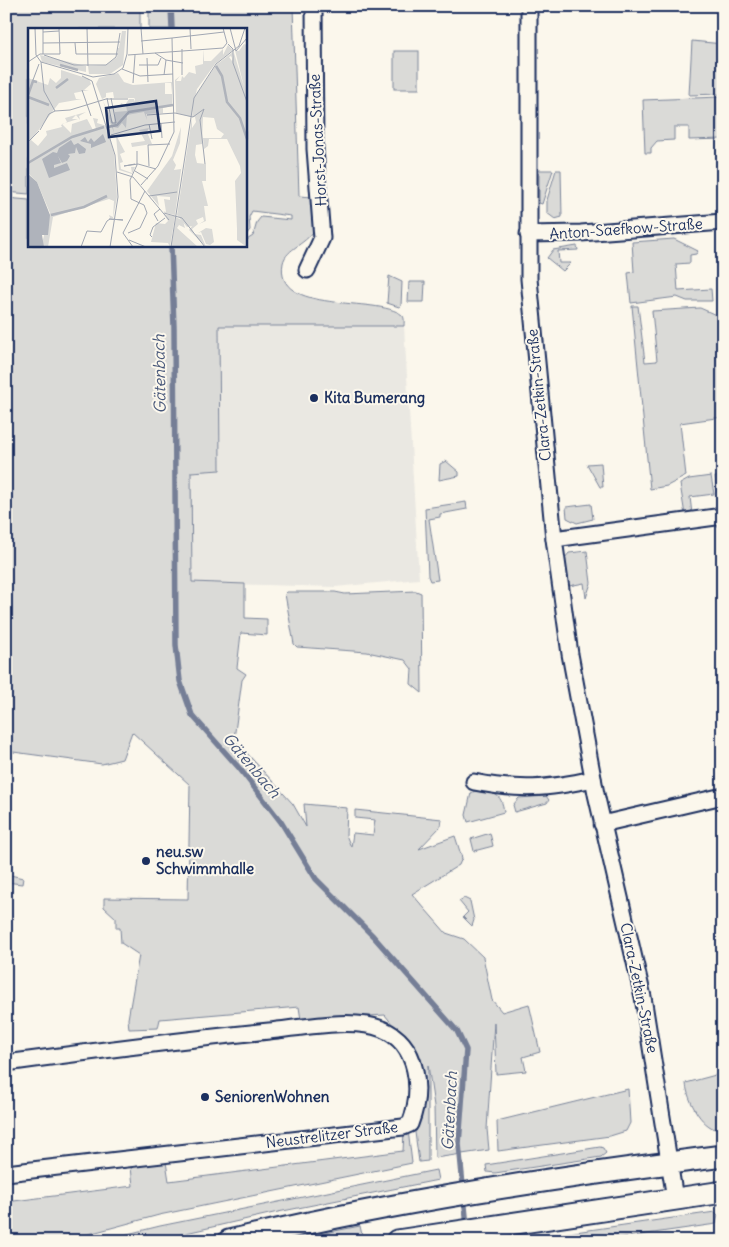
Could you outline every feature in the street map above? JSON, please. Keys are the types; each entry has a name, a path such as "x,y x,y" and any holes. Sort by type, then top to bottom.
{"main road":[{"path":"229,1241 280,1228 490,1190 723,1156"},
{"path":"397,1241 494,1224 723,1192"}],"street":[{"name":"Horst-Jonas-Straße","path":"308,270 322,238 316,149 314,6"},
{"name":"Clara-Zetkin-Straße","path":"529,6 528,234 532,329 554,539 570,654 602,824 643,997 675,1199"},
{"name":"Anton-Saefkow-Straße","path":"528,234 581,233 723,222"},
{"path":"554,539 723,516"},
{"path":"474,782 507,789 543,788 593,779"},
{"path":"602,824 723,796"},
{"name":"Neustrelitzer Straße","path":"6,1063 163,1042 351,1024 383,1029 399,1039 414,1061 417,1098 410,1124 403,1127 6,1173"}],"shaded area":[{"path":"6,6 140,6 140,28 28,28 28,194 6,192"},
{"path":"149,6 293,6 299,196 312,197 316,227 308,238 288,253 283,263 284,280 294,291 310,297 390,309 404,317 404,326 219,326 220,470 191,472 192,582 245,584 245,618 267,619 267,635 241,633 237,668 246,674 242,680 234,739 293,804 306,827 304,804 347,808 346,835 351,847 353,833 373,835 375,820 355,818 355,810 442,819 441,826 419,849 455,836 462,858 459,865 412,894 446,933 464,939 483,957 492,1000 502,1012 529,1004 540,1052 523,1057 526,1071 496,1074 494,1022 487,1129 489,1150 435,1158 434,1106 428,1065 428,1161 419,1162 414,1125 424,1099 420,1059 385,1015 301,1020 299,1007 160,1019 158,1028 129,1029 128,1019 139,955 121,943 120,928 116,928 116,918 104,907 104,898 188,899 190,785 132,732 122,759 102,764 6,751 6,198 28,200 28,246 246,246 246,240 253,236 257,222 261,217 291,220 291,216 252,211 249,217 250,230 246,235 246,28 149,28"},
{"path":"692,41 723,44 723,139 689,140 689,127 674,127 674,140 657,141 651,148 651,153 645,153 643,100 720,97 719,94 689,95"},
{"path":"394,51 419,51 419,89 394,89"},
{"path":"539,170 553,170 542,204 539,203"},
{"path":"556,170 561,170 562,217 555,219 547,213 547,200"},
{"path":"674,239 698,251 696,254 690,255 690,263 676,264 678,291 711,289 712,301 687,301 677,297 631,303 628,273 634,272 632,242"},
{"path":"577,246 578,250 558,251 559,263 571,263 563,271 547,258 553,250"},
{"path":"389,276 402,282 401,306 399,307 387,303"},
{"path":"409,282 425,282 424,302 408,302"},
{"path":"632,306 638,306 645,362 657,361 652,311 700,308 723,318 723,417 680,423 686,476 667,486 650,489"},
{"name":"Kita Bumerang","path":"219,326 404,326 419,579 335,587 192,583 191,471 220,470"},
{"path":"446,461 459,472 459,476 439,480 440,464"},
{"path":"601,463 603,487 600,487 587,464"},
{"path":"711,476 714,494 690,497 692,514 685,515 680,484 689,479"},
{"path":"723,476 723,493 717,493 715,477"},
{"path":"466,502 467,509 440,514 440,517 429,519 438,580 430,581 428,576 425,508"},
{"path":"591,504 593,519 577,523 567,518 566,507"},
{"path":"587,551 591,583 586,598 584,583 569,586 565,558 569,553"},
{"path":"416,591 421,593 422,693 411,684 412,669 405,660 367,652 297,647 294,644 285,594 287,592 335,592 345,594"},
{"path":"475,791 492,793 499,797 504,812 468,822 466,815 471,793"},
{"path":"546,796 549,800 547,803 515,812 513,805 519,798"},
{"path":"490,833 493,846 474,851 471,839"},
{"path":"6,874 23,878 22,884 6,882"},
{"path":"464,898 470,901 474,920 472,926 463,917 468,912 459,901"},
{"path":"723,1073 723,1130 709,1126 697,1114 689,1098 686,1083"},
{"path":"628,1089 630,1123 626,1131 610,1136 498,1151 497,1121"},
{"path":"408,1130 412,1163 159,1215 63,1241 6,1241 6,1202 133,1186 131,1167 166,1162 169,1181 403,1151 404,1132"},
{"path":"600,1147 606,1153 601,1157 495,1173 487,1172 486,1165"},
{"path":"436,1170 438,1180 278,1212 151,1241 99,1241 160,1226"},
{"path":"715,1212 718,1215 716,1224 598,1241 531,1241 533,1238"},
{"path":"360,1226 362,1235 319,1241 284,1241"}],"waterway":[{"name":"Gätenbach","path":"171,6 172,28"},
{"name":"Gätenbach","path":"171,246 174,327 176,645 180,681 192,715 240,769 281,822 316,879 373,936 457,1031 466,1050 459,1144 467,1227"}],"place":[{"name":"Kita Bumerang","path":"314,398"},
{"name":"neu.sw Schwimmhalle","path":"146,861"},
{"name":"SeniorenWohnen","path":"205,1097"}]}
